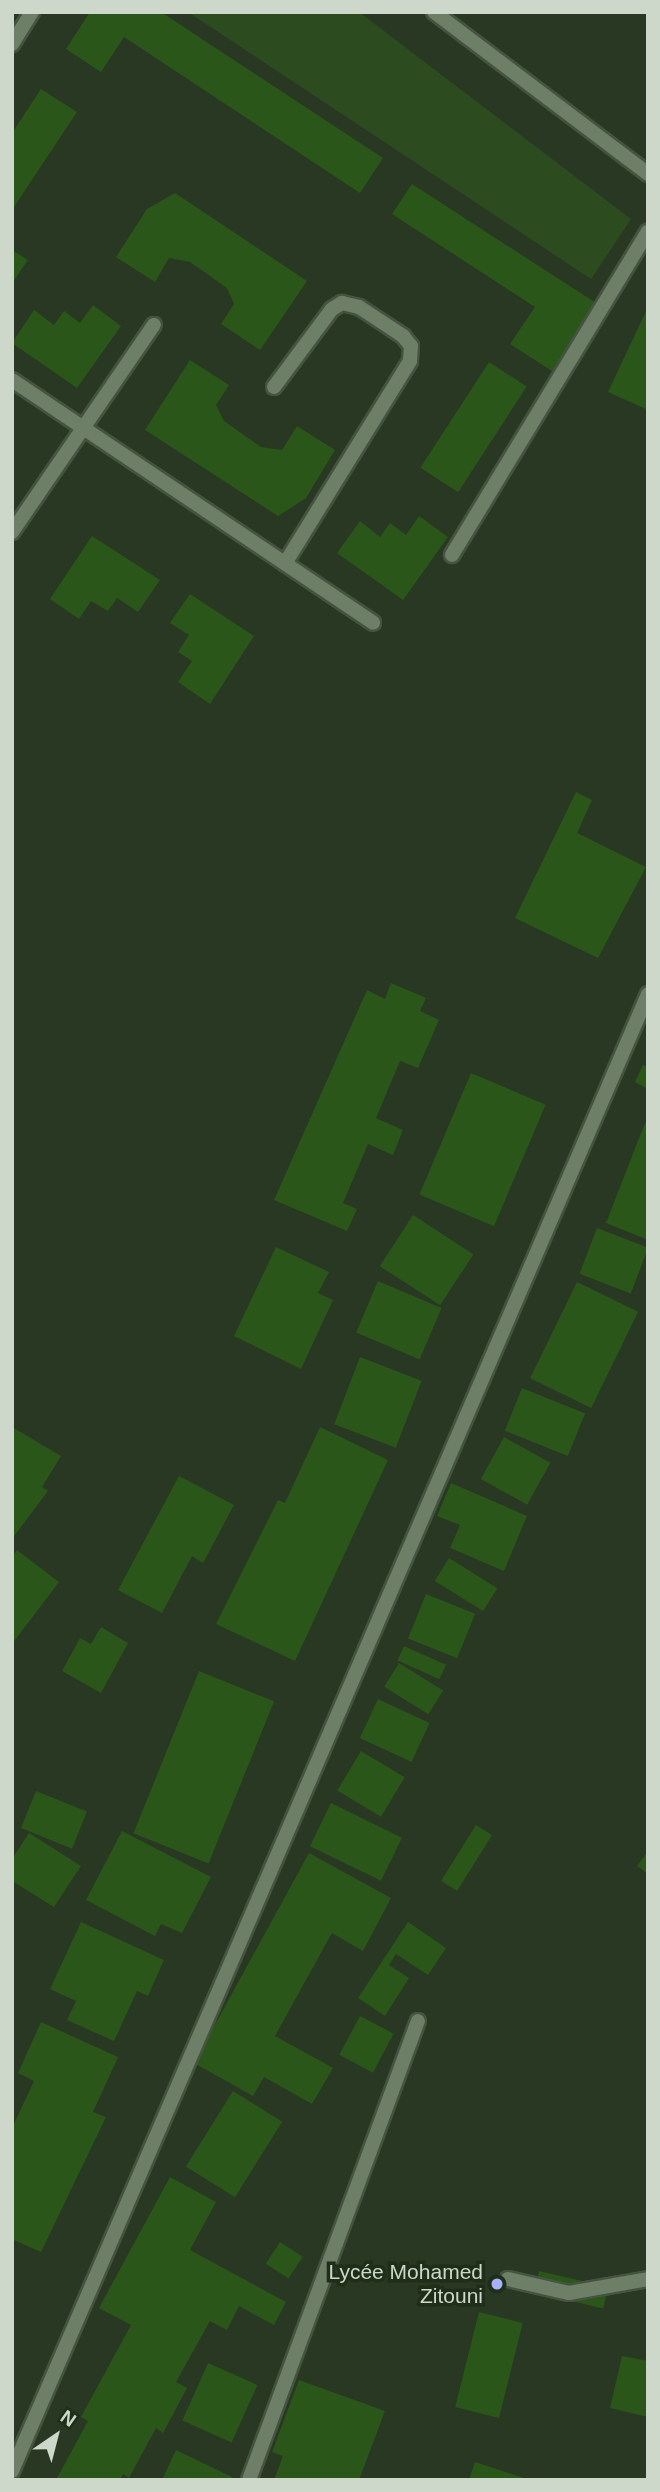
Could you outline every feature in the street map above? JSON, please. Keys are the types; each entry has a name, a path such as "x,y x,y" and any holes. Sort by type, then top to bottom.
{"street":[{"path":"12,44 32,12"},
{"path":"433,12 648,174"},
{"path":"452,555 648,232"},
{"path":"275,387 332,309 342,303 359,307 404,336 411,346 410,360 285,563"},
{"path":"12,532 154,325"},
{"path":"12,380 373,623"},
{"path":"12,2470 648,994"},
{"path":"249,2480 418,2021"},
{"path":"509,2279 569,2293 648,2279"}],"green space":[{"path":"188,12 359,12 631,219 591,279"}],"building":[{"path":"90,12 161,12 383,158 360,193 124,37 101,72 66,49"},
{"path":"41,89 77,112 12,210 12,133"},
{"path":"412,184 596,303 552,371 510,344 535,307 392,214"},
{"path":"175,193 307,281 260,350 221,324 234,304 227,288 190,262 169,258 155,282 116,257 147,209"},
{"path":"12,250 28,260 12,283"},
{"path":"93,305 121,326 77,388 12,343 34,310 54,325 64,311 80,323"},
{"path":"648,307 648,410 608,392"},
{"path":"190,360 229,385 216,405 224,421 261,447 282,450 297,426 335,450 306,498 278,516 145,430"},
{"path":"489,362 527,387 458,492 420,468"},
{"path":"419,516 448,537 403,600 337,553 360,521 380,537 390,523 406,535"},
{"path":"92,536 160,580 138,612 117,598 108,611 91,601 79,619 50,599"},
{"path":"190,594 254,636 210,704 178,682 192,661 178,652 189,635 170,623"},
{"path":"576,792 592,800 577,833 646,867 598,958 515,918"},
{"path":"391,983 426,998 420,1011 439,1020 418,1068 400,1061 376,1118 403,1130 393,1155 368,1144 343,1203 357,1209 347,1231 274,1200 367,990 385,999"},
{"path":"643,1065 648,1067 648,1089 635,1082"},
{"path":"471,1073 546,1105 494,1226 419,1195"},
{"path":"645,1123 648,1124 648,1240 606,1223"},
{"path":"413,1215 473,1254 440,1305 380,1266"},
{"path":"597,1228 648,1248 631,1293 579,1274"},
{"path":"276,1247 329,1272 318,1293 333,1300 301,1369 234,1336"},
{"path":"378,1281 442,1308 420,1360 356,1333"},
{"path":"577,1282 638,1312 591,1408 530,1378"},
{"path":"360,1357 422,1381 396,1448 334,1424"},
{"path":"522,1388 585,1413 568,1456 505,1431"},
{"path":"12,1427 61,1456 42,1487 48,1491 12,1539"},
{"path":"320,1427 388,1460 295,1661 216,1624 278,1500 285,1503"},
{"path":"504,1437 550,1463 527,1505 481,1479"},
{"path":"179,1476 234,1505 203,1563 192,1556 162,1613 118,1590"},
{"path":"451,1483 527,1516 504,1571 450,1548 460,1525 437,1516"},
{"path":"17,1550 59,1582 12,1644 12,1557"},
{"path":"449,1558 497,1588 483,1611 435,1581"},
{"path":"426,1594 475,1614 457,1658 408,1639"},
{"path":"101,1627 128,1643 101,1693 62,1671 80,1638 91,1644"},
{"path":"404,1646 446,1665 440,1679 397,1661"},
{"path":"399,1663 443,1691 428,1714 384,1687"},
{"path":"199,1671 274,1701 209,1864 133,1833"},
{"path":"378,1699 430,1723 411,1762 360,1738"},
{"path":"361,1751 405,1777 381,1817 337,1790"},
{"path":"36,1791 87,1812 72,1849 21,1828"},
{"path":"331,1803 402,1838 381,1881 310,1846"},
{"path":"476,1825 492,1835 457,1891 441,1881"},
{"path":"122,1831 211,1877 182,1933 161,1924 155,1936 86,1900"},
{"path":"29,1833 81,1866 54,1907 12,1881 12,1859"},
{"path":"648,1851 648,1874 637,1866"},
{"path":"309,1853 391,1898 363,1951 332,1933 275,2036 333,2068 312,2104 264,2077 253,2096 194,2063"},
{"path":"81,1922 164,1960 148,1996 137,1991 114,2041 67,2020 76,2001 50,1989"},
{"path":"408,1922 446,1948 428,1975 396,1954 389,1965 409,1978 385,2016 358,1998"},
{"path":"360,2016 394,2034 373,2073 339,2055"},
{"path":"41,2022 118,2057 93,2112 106,2117 41,2252 12,2239 12,2128 34,2081 18,2073"},
{"path":"233,2091 282,2122 235,2197 186,2166"},
{"path":"170,2177 216,2202 190,2250 286,2302 274,2325 239,2306 227,2330 210,2321 176,2382 187,2388 163,2433 156,2428 129,2478 123,2474 120,2480 56,2480 88,2421 81,2417 131,2325 99,2308"},
{"path":"280,2242 303,2257 288,2279 266,2264"},
{"path":"539,2271 608,2287 603,2308 534,2292"},
{"path":"479,2312 523,2323 499,2418 455,2407"},
{"path":"622,2356 648,2361 648,2417 610,2408"},
{"path":"208,2363 257,2385 232,2443 182,2421"},
{"path":"299,2380 385,2411 359,2480 274,2480 283,2456 272,2452"},
{"path":"176,2450 232,2477 231,2480 162,2480"},
{"path":"475,2462 527,2479 527,2480 469,2480"}],"place":[{"name":"Lycée Mohamed Zitouni","path":"497,2284"}]}
